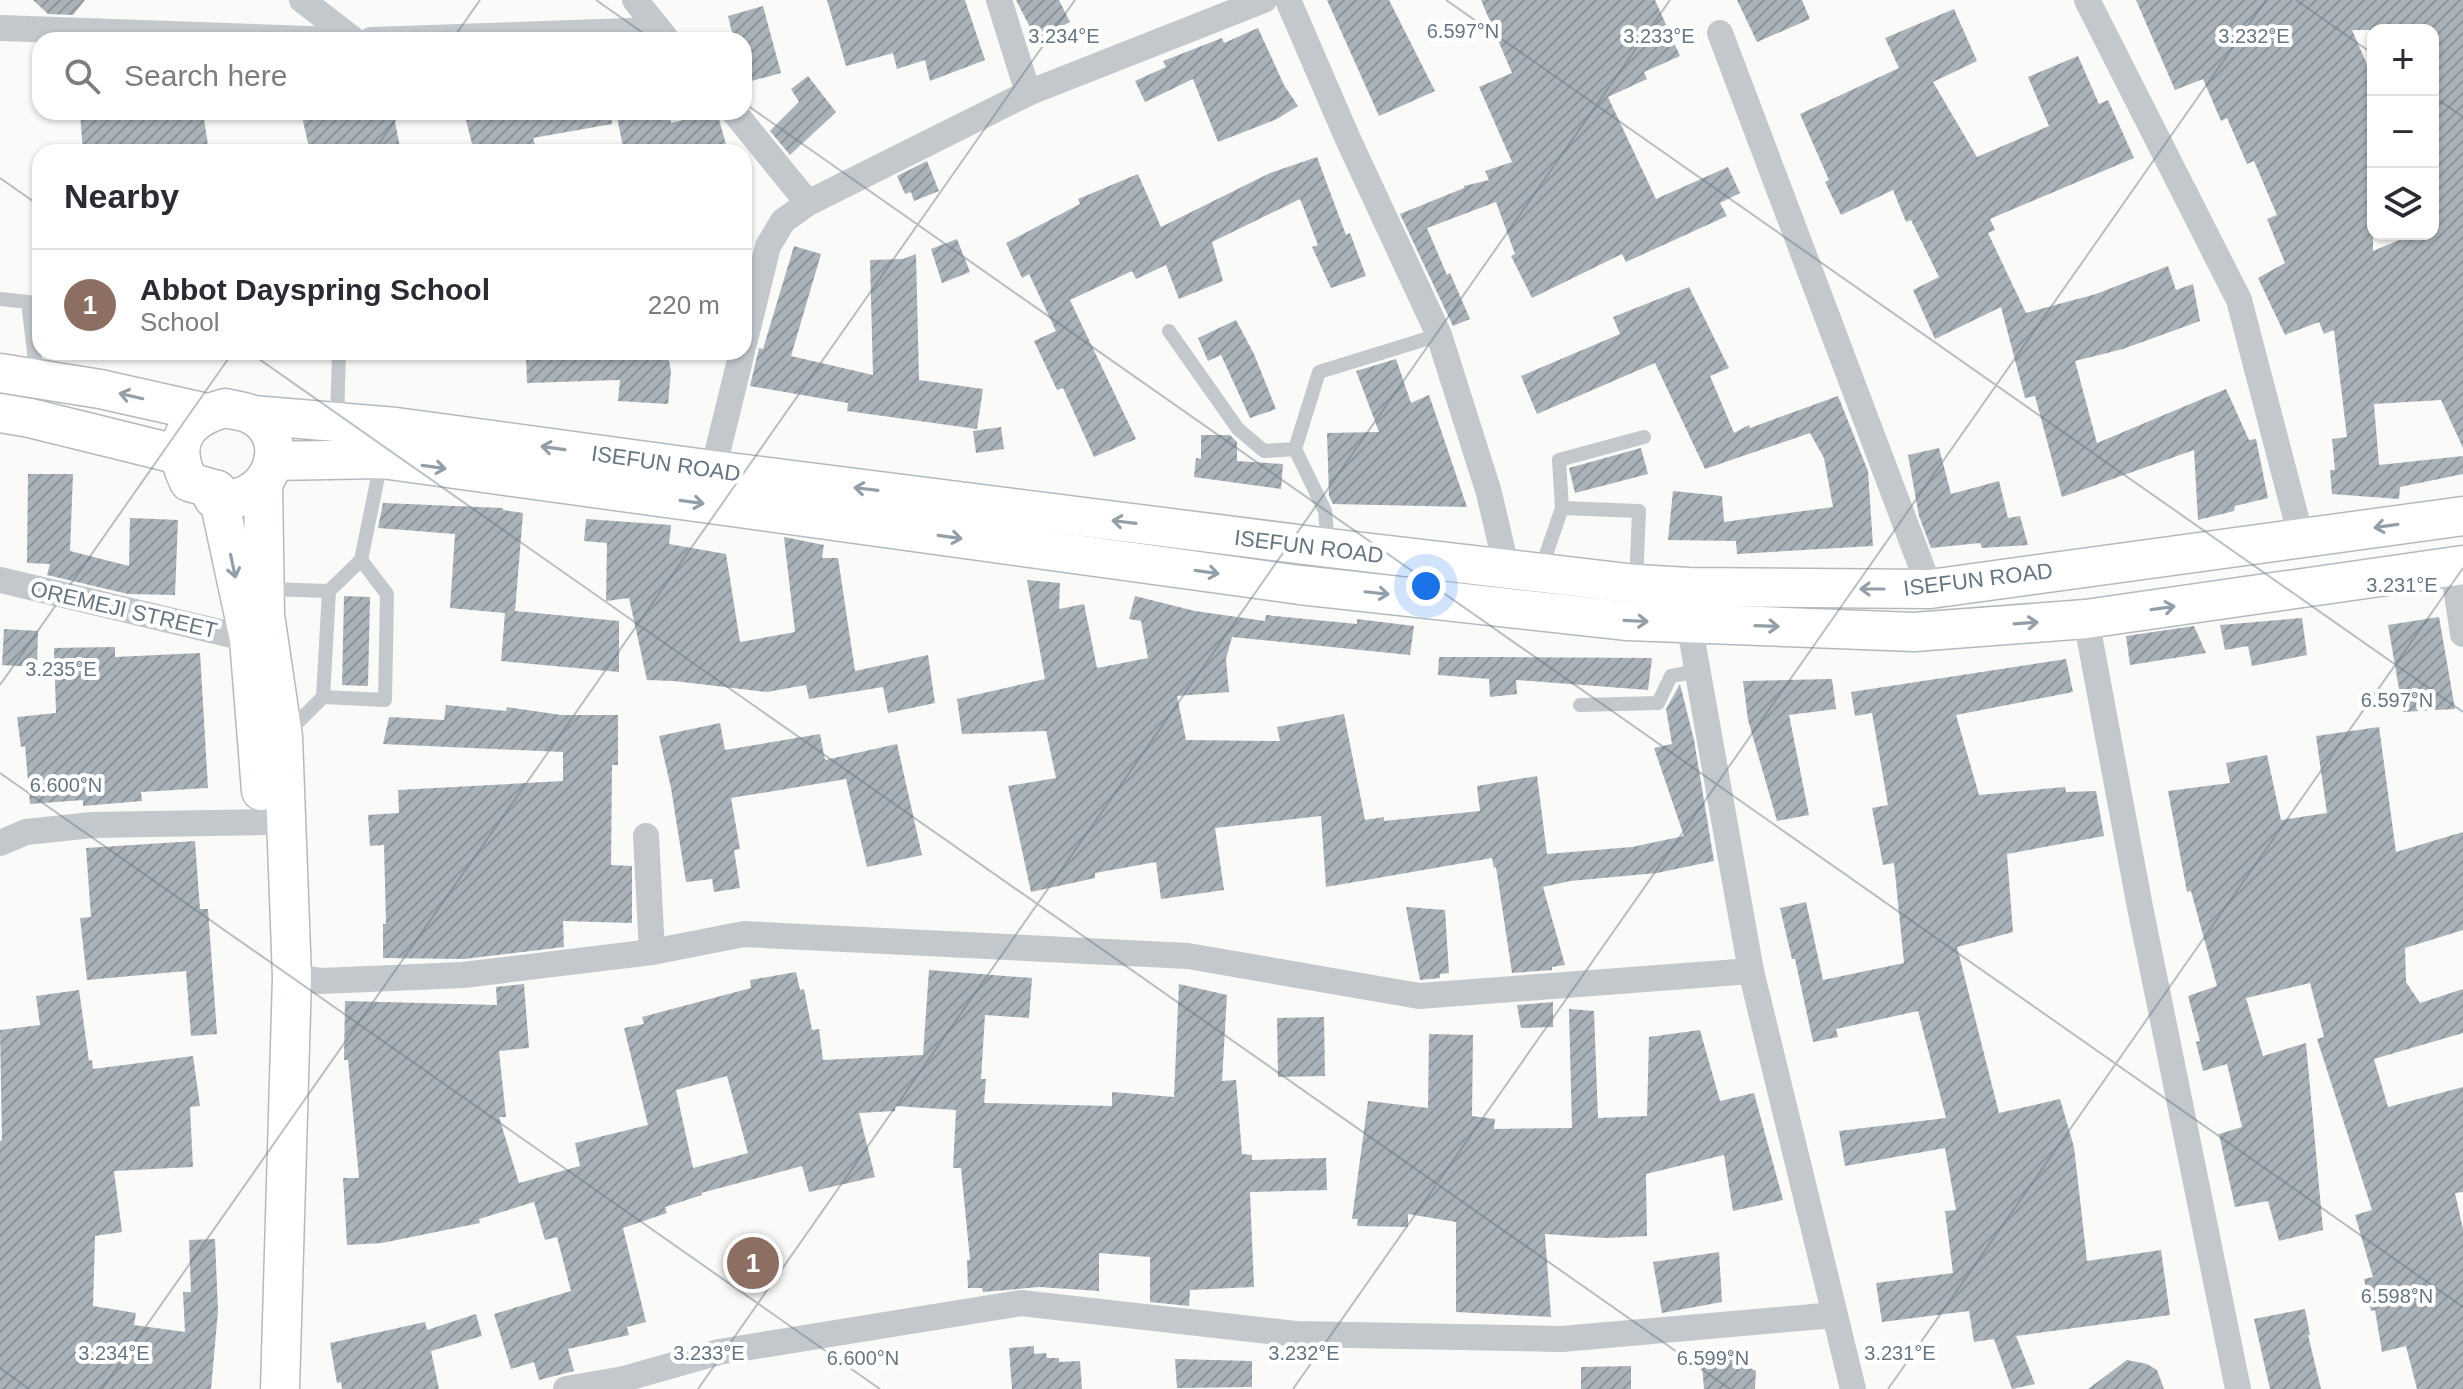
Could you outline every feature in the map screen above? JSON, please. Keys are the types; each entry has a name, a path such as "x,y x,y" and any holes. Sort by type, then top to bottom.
{"street":[{"path":"302,0 344,32"},
{"path":"635,0 661,32"},
{"path":"999,0 1028,93"},
{"path":"752,311 768,246 783,221 808,203 1028,93 1264,0"},
{"path":"1288,0 1347,137 1439,335 1489,493 1523,571"},
{"path":"2087,0 2239,300 2301,537"},
{"path":"0,28 113,32"},
{"path":"1720,33 1930,589"},
{"path":"741,120 808,203"},
{"path":"713,470 740,360"},
{"path":"0,373 100,389 207,413"},
{"path":"217,490 189,482 180,455 181,441 187,429 207,413 225,408 252,415 270,437 265,615 283,737 292,977 280,1389"},
{"path":"0,413 180,455"},
{"name":"ISEFUN ROAD","path":"252,415 337,421 1329,548 1636,584 1689,605 1914,632 2086,619 2458,566"},
{"name":"ISEFUN ROAD","path":"268,473 382,459 1300,585 1628,621 1689,605 1930,589 2463,516"},
{"path":"217,490 213,498 226,501 240,499 268,473"},
{"path":"217,490 249,639 264,822 269,989 258,1389"},
{"path":"2458,566 2463,634"},
{"name":"OREMEJI STREET","path":"0,580 249,639"},
{"path":"1689,605 1751,971 1853,1389"},
{"path":"2086,619 2140,907 2238,1389"},
{"path":"0,843 26,832 92,825 264,822"},
{"path":"646,836 652,952"},
{"path":"292,977 321,981 463,975 652,952 744,934 1188,956 1419,996 1751,971"},
{"path":"566,1389 624,1379 719,1352 1021,1303 1296,1334 1562,1339 1834,1315"}],"lane":[{"path":"0,299 28,302 32,336"},
{"path":"1169,331 1238,429 1264,451 1295,449"},
{"path":"1329,548 1325,511 1295,449 1319,372 1439,335"},
{"path":"35,360 37,379"},
{"path":"337,421 339,360"},
{"path":"1523,571 1562,508 1559,460 1644,437"},
{"path":"283,737 323,697 329,591 361,560 382,459"},
{"path":"1562,508 1639,511 1636,584"},
{"path":"323,697 385,700 387,594 361,560"},
{"path":"265,589 329,591"},
{"path":"1580,705 1658,703 1671,676 1698,671"}],"building":[{"path":"33,0 85,0 73,15 48,14"},
{"path":"827,0 965,0 985,60 930,81 925,60 897,69 893,53 846,66"},
{"path":"1016,0 1059,0 1070,22 1036,39"},
{"path":"1327,0 1389,0 1435,91 1379,116"},
{"path":"1481,0 1655,0 1680,56 1644,72 1647,79 1608,97 1656,199 1728,167 1740,193 1720,203 1727,216 1626,262 1622,254 1532,298 1511,256 1515,254 1496,202 1427,228 1470,319 1453,326 1400,214 1464,186 1489,180 1485,171 1512,162 1479,87 1512,73"},
{"path":"1737,0 1802,0 1810,19 1757,42"},
{"path":"2136,0 2463,0 2463,448 2441,400 2374,404 2379,465 2463,456 2463,474 2400,487 2399,499 2332,494 2330,470 2335,470 2332,439 2347,437 2334,330 2324,334 2319,322 2285,335 2258,278 2285,263 2267,219 2277,215 2254,161 2247,164 2227,118 2221,121 2203,79 2175,90"},
{"path":"763,6 781,73 752,81 752,32 732,32 728,16"},
{"path":"1954,9 1977,61 1933,82 1977,157 2049,126 2028,77 2078,56 2099,104 2108,100 2134,158 1990,219 1995,230 1988,233 2026,313 2096,294 2168,266 2176,290 2193,284 2200,321 2123,349 2075,361 2097,443 2226,389 2249,440 2256,439 2268,498 2198,520 2194,450 2062,497 2035,396 2025,398 2001,307 1935,339 1913,290 1939,277 1911,220 1906,222 1893,190 1841,215 1825,182 1829,180 1800,114 1899,68 1885,38"},
{"path":"1258,28 1284,85 1298,106 1277,119 1218,142 1193,79 1145,102 1135,81 1166,67 1163,61 1222,38 1224,43"},
{"path":"808,76 836,112 790,155 770,131 799,102 791,89"},
{"path":"81,120 204,120 208,144 82,144"},
{"path":"303,120 395,120 399,144 308,144"},
{"path":"466,120 612,120 612,124 533,138 535,144 472,144"},
{"path":"618,120 670,120 671,123 719,120 726,144 622,144"},
{"path":"1317,157 1346,235 1350,233 1366,276 1331,288 1312,247 1318,245 1300,199 1212,242 1223,281 1179,299 1166,265 1136,279 1132,271 1070,300 1136,439 1094,457 1063,388 1057,390 1034,341 1056,331 1029,274 1022,278 1006,243 1080,204 1078,199 1138,174 1161,227 1270,173"},
{"path":"927,161 939,191 914,201 911,192 905,194 897,176"},
{"path":"957,239 970,272 942,283 931,249"},
{"path":"794,246 821,254 791,356 873,375 870,260 903,259 916,254 919,380 983,389 977,429 847,411 848,403 750,386 759,348 763,349"},
{"path":"1689,287 1729,368 1710,376 1734,433 1749,425 1750,428 1838,396 1868,471 1873,546 1737,554 1736,541 1668,540 1673,491 1722,496 1724,522 1833,507 1824,458 1810,433 1705,469 1655,363 1537,414 1521,376 1620,334 1613,317"},
{"path":"1236,320 1254,354 1276,409 1250,418 1221,355 1208,361 1198,338"},
{"path":"1396,359 1411,403 1429,395 1467,507 1333,504 1329,496 1327,433 1379,432 1356,371"},
{"path":"526,360 669,360 671,371 668,404 618,401 620,380 527,383"},
{"path":"1001,427 1004,449 976,453 973,431"},
{"path":"1201,435 1230,435 1237,442 1237,461 1283,464 1281,489 1194,477 1196,458 1201,459"},
{"path":"1641,448 1648,474 1575,493 1569,468"},
{"path":"1939,448 1951,494 1999,481 2008,518 2020,516 2028,545 1982,548 1980,543 1931,548 1919,516 1908,455"},
{"path":"28,474 73,474 70,551 129,566 130,518 178,520 175,595 128,594 47,575 50,564 27,563"},
{"path":"383,503 503,508 523,513 515,611 619,621 619,672 501,661 505,613 450,608 455,534 378,528"},
{"path":"586,519 671,525 669,544 726,554 740,642 795,632 784,537 824,545 822,558 838,558 855,671 928,655 935,703 888,713 883,687 809,699 806,685 767,692 647,680 629,598 606,601 607,543 584,541"},
{"path":"1027,580 1060,583 1059,609 1084,604 1097,668 1148,658 1141,621 1129,619 1135,596 1195,611 1265,621 1266,615 1357,624 1357,619 1414,626 1410,655 1232,637 1226,659 1229,692 1177,696 1186,740 1280,741 1277,727 1344,714 1365,820 1384,817 1384,821 1480,811 1477,786 1537,776 1547,854 1632,847 1684,836 1654,748 1672,744 1666,709 1680,684 1694,740 1714,861 1657,873 1570,881 1543,887 1565,965 1552,967 1552,970 1512,973 1492,858 1326,887 1321,816 1215,828 1224,890 1161,899 1156,862 1095,873 1095,878 1031,892 1008,786 1056,778 1046,731 962,734 957,699 1045,679"},
{"path":"344,596 370,597 368,686 342,685"},
{"path":"2439,617 2455,709 2403,712 2388,625"},
{"path":"2302,618 2307,655 2252,666 2248,646 2225,650 2220,625"},
{"path":"2194,626 2206,653 2130,665 2126,636"},
{"path":"4,629 38,631 37,667 2,665"},
{"path":"115,647 115,657 200,653 208,788 141,792 142,801 83,806 83,800 30,804 25,746 21,747 17,717 56,713 54,648"},
{"path":"1439,657 1652,658 1648,690 1516,680 1517,694 1490,697 1489,679 1438,675"},
{"path":"2066,659 2073,692 1956,715 1979,795 2065,787 2066,792 2096,791 2104,836 2007,854 2013,932 1957,947 1999,1113 2060,1099 2074,1147 2087,1261 2161,1250 2170,1315 2016,1336 2035,1384 2012,1389 1994,1339 1974,1342 1969,1311 1882,1322 1876,1283 1953,1273 1945,1211 1956,1210 1945,1148 1845,1166 1839,1131 1946,1118 1918,1011 1836,1029 1838,1037 1813,1042 1780,908 1806,902 1823,980 1904,963 1894,863 1883,865 1872,808 1888,805 1872,713 1855,716 1851,692"},
{"path":"1832,679 1836,709 1789,715 1809,815 1777,821 1748,720 1743,681"},
{"path":"446,705 506,711 507,707 561,715 618,715 618,765 612,765 611,865 632,866 632,923 563,921 564,947 464,959 383,958 383,924 386,924 384,845 370,846 368,815 399,813 398,790 563,781 563,752 383,744 389,717 444,720"},
{"path":"720,723 725,750 820,734 825,760 897,744 922,855 867,867 846,779 731,798 740,849 734,850 740,888 714,892 712,879 686,882 659,736"},
{"path":"2379,727 2396,852 2463,832 2463,930 2405,948 2406,982 2420,1003 2463,989 2463,1033 2374,1059 2388,1107 2463,1087 2463,1192 2455,1193 2463,1229 2463,1389 2417,1389 2406,1346 2382,1352 2375,1310 2371,1311 2364,1279 2373,1277 2355,1215 2372,1210 2317,1039 2324,1037 2310,983 2246,998 2263,1056 2306,1043 2323,1230 2279,1241 2268,1201 2235,1207 2219,1134 2242,1127 2227,1064 2203,1071 2196,1042 2200,1041 2188,996 2217,986 2191,891 2187,892 2168,791 2230,783 2226,763 2267,755 2281,820 2327,813 2316,736"},
{"path":"195,841 200,909 208,909 217,1034 191,1036 186,971 87,980 80,918 91,917 86,848"},
{"path":"1406,907 1445,910 1449,973 1440,974 1440,978 1420,980"},
{"path":"929,970 1032,978 1029,1018 985,1015 981,1079 986,1079 984,1103 1112,1106 1112,1092 1174,1097 1179,984 1227,995 1222,1081 1236,1080 1242,1154 1252,1155 1252,1160 1326,1158 1327,1190 1250,1192 1254,1287 1190,1290 1189,1306 1150,1302 1150,1257 1099,1253 1099,1291 1039,1287 983,1292 982,1288 968,1288 967,1260 970,1260 961,1168 953,1168 956,1110 895,1106 895,1111 859,1113 875,1177 809,1192 802,1166 701,1193 665,1207 667,1213 623,1228 646,1322 627,1327 629,1335 568,1349 574,1371 539,1380 534,1362 511,1369 494,1314 571,1291 557,1237 545,1240 534,1202 479,1219 480,1223 382,1243 347,1245 343,1178 359,1178 348,1060 344,1060 345,1001 497,1005 496,987 524,984 529,1048 499,1051 506,1117 499,1117 519,1183 580,1166 575,1143 648,1125 624,1028 644,1024 642,1017 751,988 750,980 796,972 800,990 804,989 812,1030 819,1029 823,1060 923,1055","holes":["727,1076 748,1153 693,1168 676,1090"]},
{"path":"79,990 89,1061 92,1060 93,1069 193,1056 200,1106 190,1107 193,1167 114,1171 122,1232 95,1236 93,1306 136,1313 134,1325 185,1332 183,1292 191,1292 189,1240 215,1239 218,1311 211,1389 0,1389 0,1030 40,1025 36,996"},
{"path":"1553,1002 1553,1027 1521,1028 1517,1005"},
{"path":"1569,1009 1594,1011 1598,1118 1647,1116 1649,1037 1700,1030 1720,1101 1754,1093 1783,1200 1733,1211 1724,1155 1646,1174 1647,1236 1605,1238 1545,1234 1551,1317 1456,1312 1456,1222 1408,1214 1408,1227 1357,1226 1358,1219 1352,1219 1368,1101 1428,1108 1429,1034 1473,1035 1472,1116 1495,1119 1494,1129 1572,1128"},
{"path":"1324,1017 1325,1076 1278,1077 1277,1018"},
{"path":"1719,1252 1722,1302 1662,1313 1653,1262"},
{"path":"2305,1309 2321,1389 2270,1389 2254,1319"},
{"path":"476,1314 482,1336 431,1351 439,1389 342,1389 341,1382 337,1383 330,1343 425,1322 427,1330"},
{"path":"1034,1346 1034,1354 1046,1353 1047,1358 1059,1358 1059,1362 1080,1361 1082,1389 1012,1389 1009,1348"},
{"path":"1749,1350 1746,1366 1756,1371 1755,1389 1704,1389 1701,1354"},
{"path":"1175,1359 1252,1361 1252,1387 1177,1388"},
{"path":"2127,1360 2147,1364 2157,1370 2164,1389 2088,1389"},
{"path":"1631,1366 1631,1389 1581,1389 1581,1367"}],"place":[{"name":"Abbot Dayspring School","path":"753,1263"}]}
